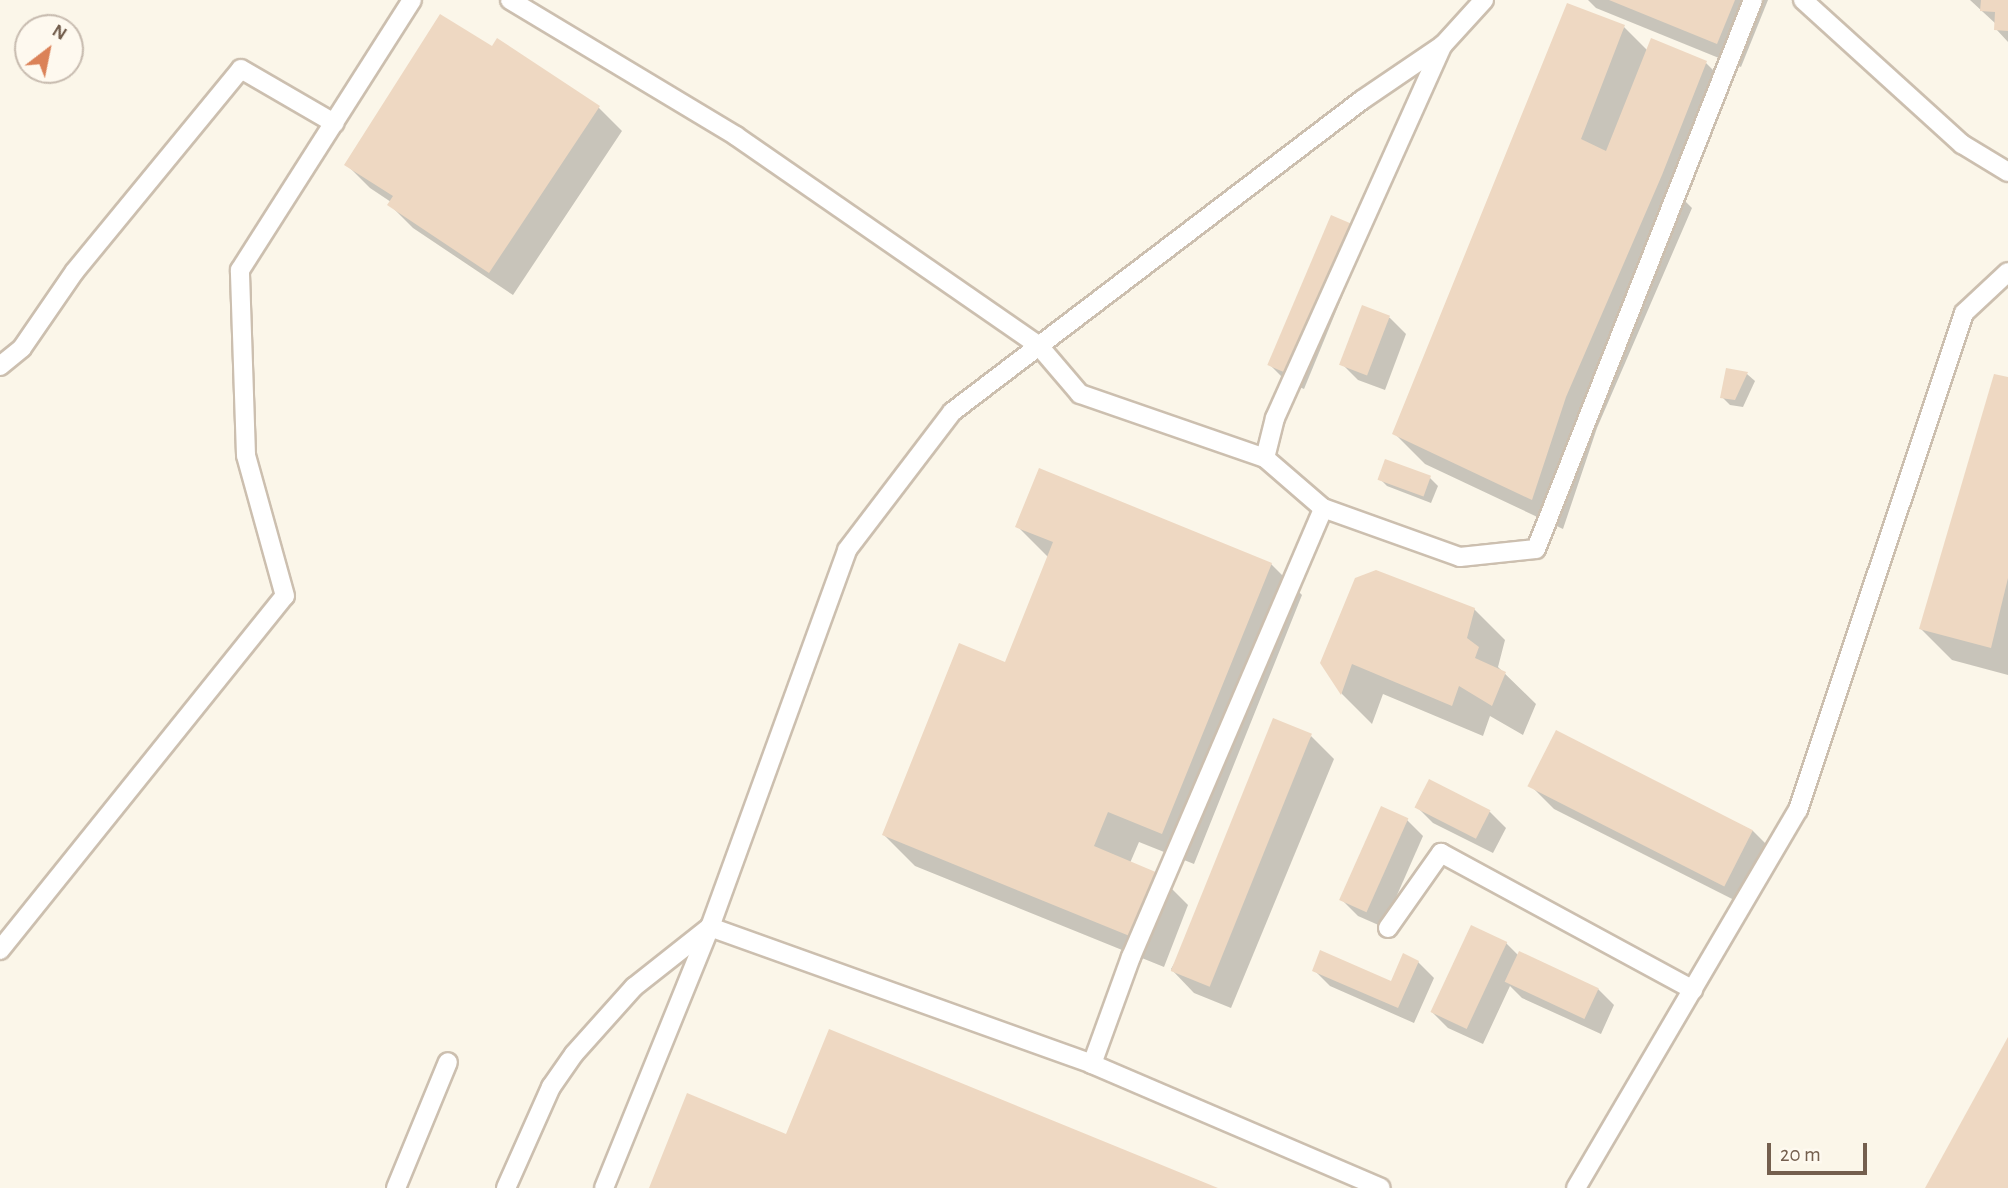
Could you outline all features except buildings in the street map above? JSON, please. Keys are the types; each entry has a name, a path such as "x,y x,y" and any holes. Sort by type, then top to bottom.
{"lane":[{"path":"0,950 285,596 246,455 240,270 412,0"},
{"path":"510,0 736,136 1039,346 1080,394 1265,458 1323,508 1461,557 1536,548 1753,0"},
{"path":"604,1188 710,927 847,550 952,412 1362,100 1443,45 1484,0"},
{"path":"1803,0 1962,144 2008,172"},
{"path":"1265,458 1275,418 1443,45"},
{"path":"0,366 22,348 75,271 241,69 334,122"},
{"path":"1576,1188 1798,810 1964,313 2008,272"},
{"path":"1093,1064 1131,957 1323,508"},
{"path":"1388,928 1441,853 1693,990"},
{"path":"710,927 1093,1064 1381,1188"},
{"path":"506,1188 551,1087 574,1054 634,987 710,927"},
{"path":"396,1188 448,1062"}]}
